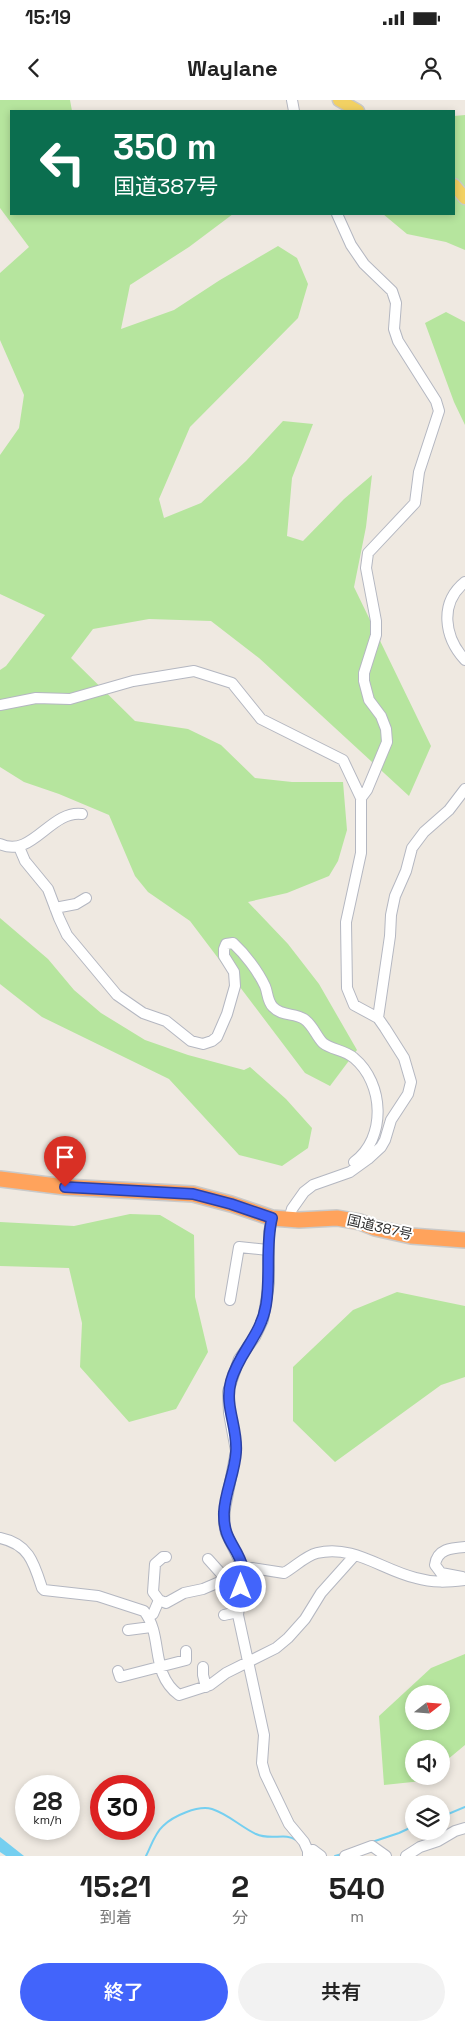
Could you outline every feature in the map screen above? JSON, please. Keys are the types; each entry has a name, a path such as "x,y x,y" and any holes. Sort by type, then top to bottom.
{"highway":[{"name":"国道387号","path":"0,1180 65,1187 193,1194 272,1218 348,1219 375,1228 411,1236 465,1240"}],"main road":[{"path":"339,100 356,110"},
{"path":"455,186 465,198"}],"street":[{"path":"338,215 351,245 364,264 392,291 396,302 394,329 398,341 436,401 439,411 419,472 415,503 368,553 366,568 376,621 376,635 364,673 364,681 369,700 386,729 387,742 367,790 361,798"},
{"path":"465,582 452,596 447,606 447,619 455,645 465,660"},
{"path":"0,705 36,698 70,699 133,681 194,671 232,683 261,719 343,760 361,798 360,853 346,922 347,988 354,1005 378,1018 404,1058 411,1082 408,1094 392,1120 381,1147 350,1172 313,1184 304,1192 292,1209 289,1219"},
{"path":"378,1018 390,936 391,915 395,896 406,871 412,848 424,832 449,810 465,788"},
{"path":"0,844 14,848 19,847 36,838 57,820 71,815 82,814"},
{"path":"19,847 26,861 48,889 67,935 117,995 143,1012 166,1021 191,1041 203,1044 217,1036 235,986 234,972 224,956 226,944 233,943 265,985 270,1003 274,1009 304,1019 327,1046 342,1050 353,1057 366,1071 371,1080 377,1102 377,1129 371,1145 363,1154 338,1171 337,1176"},
{"path":"55,908 76,904 86,898"},
{"path":"272,1218 268,1250 269,1283 263,1320 255,1338 239,1359 228,1392 229,1413 236,1451 224,1509 224,1523 226,1533 244,1570 238,1612 264,1735 262,1763 265,1774 289,1824 304,1842 308,1853 313,1850 321,1856"},
{"path":"230,1300 239,1247 268,1250"},
{"path":"0,1538 11,1540 22,1548 34,1563 44,1590 98,1596 144,1611 150,1622 160,1667 167,1684 179,1694 206,1687 249,1661 276,1648 305,1619 321,1593 355,1555"},
{"path":"465,1547 441,1553 436,1557 435,1565 441,1572 465,1579"},
{"path":"166,1557 163,1557 155,1564 153,1592 159,1600 166,1602 184,1593 203,1589 252,1568 284,1573 315,1554 332,1550 369,1558 414,1578 441,1583 465,1579"},
{"path":"208,1560 225,1578"},
{"path":"150,1622 159,1600"},
{"path":"224,1615 238,1612"},
{"path":"128,1630 150,1622"},
{"path":"118,1671 120,1677 186,1660 186,1651"},
{"path":"203,1667 206,1687"},
{"path":"406,1856 420,1846 438,1841 455,1831 465,1828"},
{"path":"345,1856 372,1846 386,1856"}],"green space":[{"path":"0,100 70,100 72,110 10,110 10,215 232,215 189,247 130,285 121,329 174,310 278,246 297,258 308,284 298,318 190,427 159,499 164,518 201,503 246,461 283,421 313,424 292,478 287,536 303,541 344,499 372,475 366,527 354,587 431,746 409,796 259,658 211,621 149,619 93,629 71,658 135,721 188,729 221,745 255,778 292,782 343,782 347,830 338,861 329,876 287,893 248,902 288,944 319,984 357,1050 330,1086 305,1073 190,921 148,892 135,876 109,815 24,782 0,767 0,670 6,666 45,615 0,594 0,455 19,428 24,395 0,340 0,273 29,247 0,208"},
{"path":"465,115 465,250 446,242 407,234 384,215 455,215 455,116"},
{"path":"446,312 465,322 465,425 454,402 425,323"},
{"path":"0,918 48,959 74,990 101,1013 145,1040 188,1055 244,1070 250,1067 286,1099 312,1128 308,1148 282,1166 239,1155 169,1079 42,1017 0,984"},
{"path":"130,1214 160,1215 194,1235 195,1297 208,1352 176,1409 129,1422 80,1367 82,1323 69,1268 0,1266 0,1222 74,1226"},
{"path":"397,1292 465,1306 465,1377 441,1385 335,1462 293,1421 293,1367 353,1310"},
{"path":"465,1654 465,1745 450,1758 450,1740 405,1740 405,1783 384,1785 379,1716 405,1692 405,1730 450,1730 450,1685 413,1685 431,1668"}],"water":[{"path":"0,1837 24,1856 6,1856 0,1852"}],"waterway":[{"path":"450,1813 465,1807"},
{"path":"146,1856 155,1836 167,1822 179,1815 206,1808 218,1811 256,1834 267,1837 287,1837 296,1840"},
{"path":"372,1842 405,1830"},
{"path":"335,1856 342,1854"}],"route":[{"path":"65,1187 193,1194 215,1199 272,1218 269,1232 269,1283 263,1320 255,1338 239,1359 231,1378 228,1392 229,1413 236,1451 224,1509 224,1523 226,1533 244,1570 241,1587"}]}
